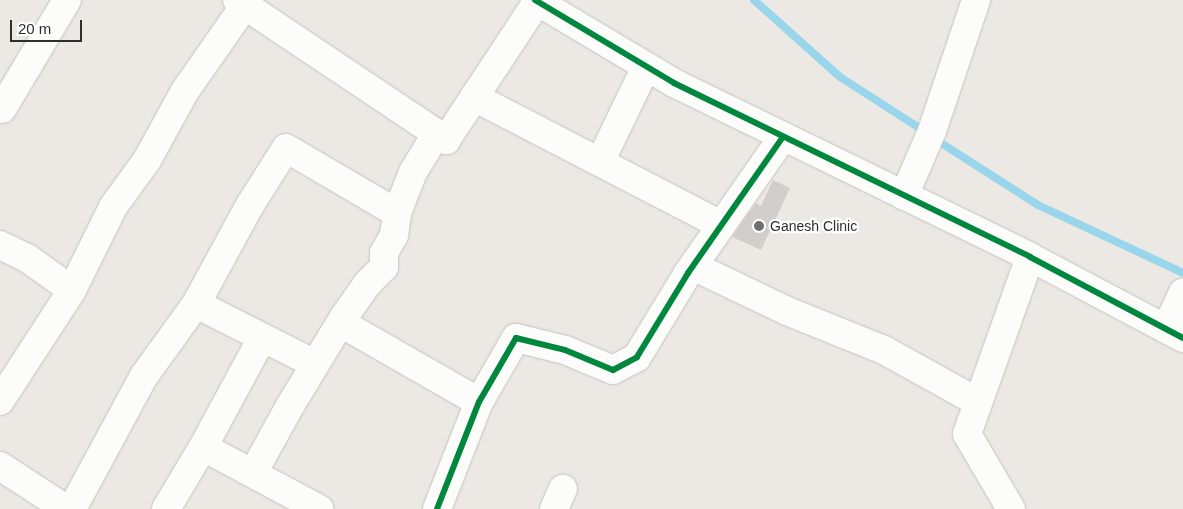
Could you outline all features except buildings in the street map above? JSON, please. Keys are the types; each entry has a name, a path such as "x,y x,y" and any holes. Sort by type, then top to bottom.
{"street":[{"path":"2,109 67,0"},
{"path":"904,196 932,131 976,0"},
{"path":"0,401 72,290 113,207 147,160 185,91 241,3 446,140 536,1 646,67 783,137 1030,257 1175,333 1183,293"},
{"path":"600,162 646,67"},
{"path":"474,97 721,225"},
{"path":"254,473 315,364 367,284 384,267 384,253 394,235 397,213 413,172 437,133"},
{"path":"437,509 479,402 516,338 565,350 613,370 637,357 692,266 783,137"},
{"path":"72,509 144,376 196,304 250,205 286,148 397,213"},
{"path":"0,246 27,258 72,290"},
{"path":"1011,509 967,434 1030,257"},
{"path":"692,266 786,311 884,350 978,402"},
{"path":"196,304 315,364"},
{"path":"341,323 479,402"},
{"path":"166,509 203,447 262,338"},
{"path":"203,447 254,473 286,501 319,509"},
{"path":"0,466 66,509"}],"waterway":[{"path":"754,0 840,77 918,127"},
{"path":"938,141 1038,205 1183,273"}],"cycle path":[{"path":"535,0 674,83 1030,257 1183,338"},
{"path":"437,509 479,402 516,338 565,350 613,370 637,357 688,273 783,137"}],"place":[{"name":"Ganesh Clinic","path":"759,226"}]}
